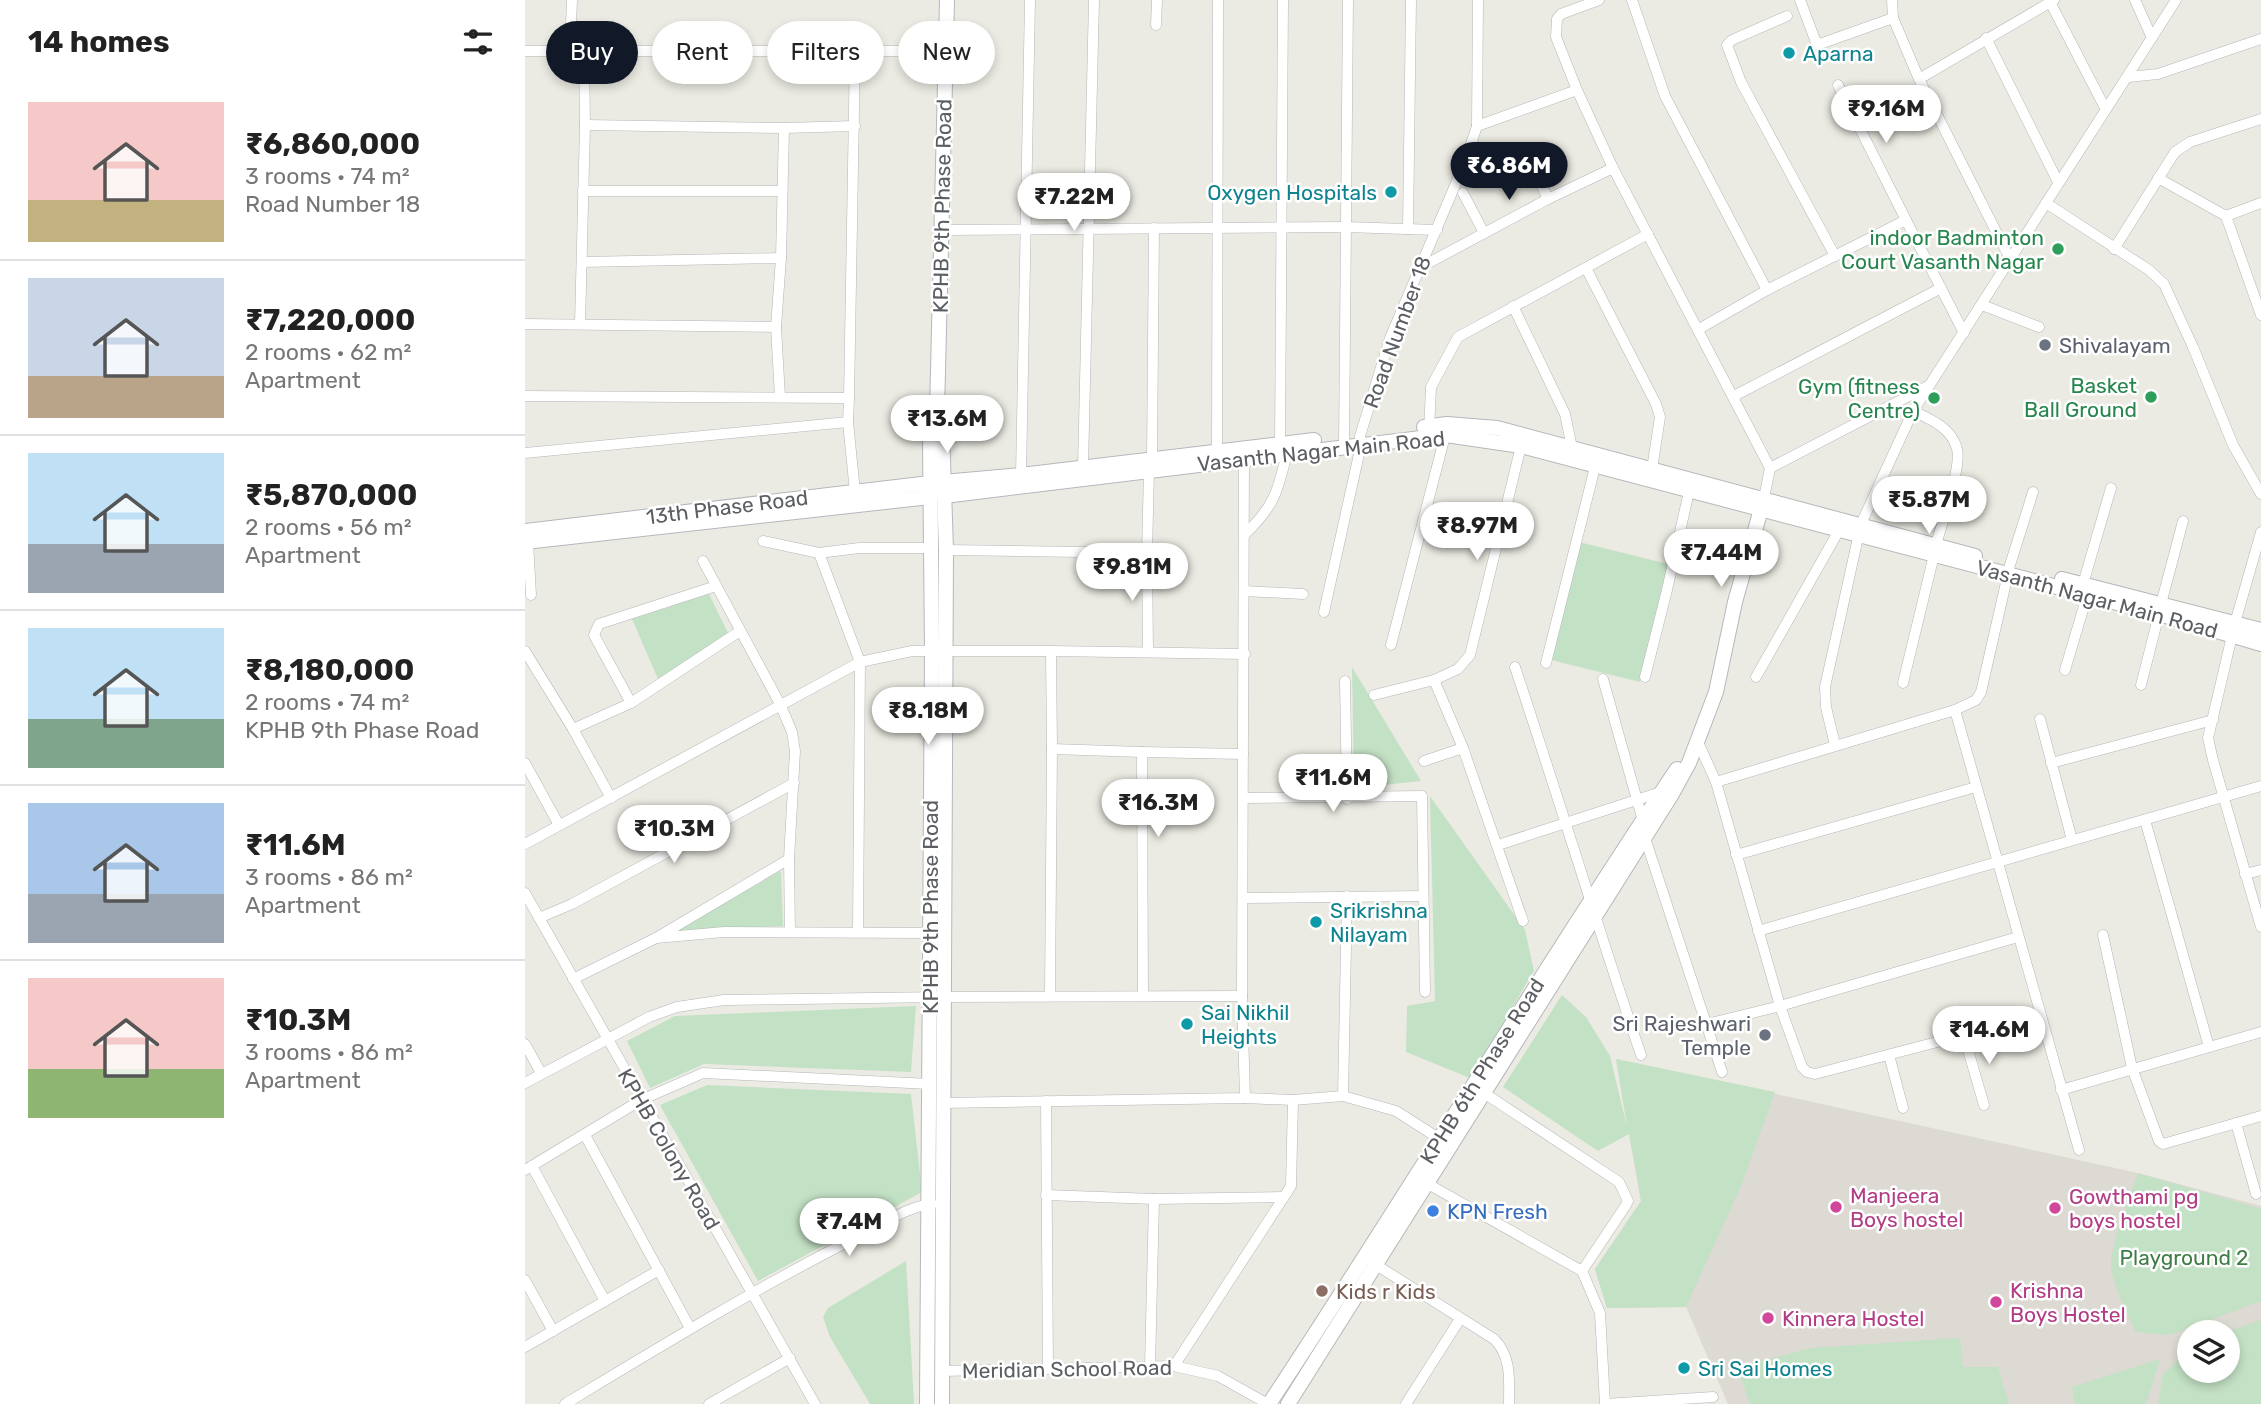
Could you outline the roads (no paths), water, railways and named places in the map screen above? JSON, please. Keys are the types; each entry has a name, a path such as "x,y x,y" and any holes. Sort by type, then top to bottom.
{"street":[{"path":"571,21 572,0"},
{"name":"KPHB 9th Phase Road","path":"946,21 947,0"},
{"path":"1021,475 1030,0"},
{"path":"1083,467 1094,0"},
{"path":"1156,25 1157,0"},
{"path":"1217,452 1218,0"},
{"path":"1244,535 1262,519 1279,490 1284,449 1283,0"},
{"path":"1344,442 1348,0"},
{"path":"1408,229 1411,0"},
{"name":"Road Number 18","path":"1324,612 1361,440 1390,338 1465,162 1477,126 1478,0"},
{"path":"1599,0 1562,14 1557,19 1556,37 1613,168 1770,468 1763,504"},
{"path":"1632,0 1665,96 1767,290"},
{"path":"1800,0 1817,45 1892,18"},
{"path":"1892,0 1892,18 1919,79 2011,261"},
{"path":"2135,0 2152,38"},
{"path":"1835,745 1826,707 1825,687 1859,530 1913,411 2176,0"},
{"path":"1919,79 2052,1 2105,108"},
{"path":"1787,16 1732,40 1727,45 1741,82 1835,256"},
{"path":"1986,38 2058,182"},
{"path":"2128,77 2158,74 2261,39"},
{"path":"525,51 546,51"},
{"path":"638,51 767,52"},
{"path":"580,324 584,84"},
{"path":"855,84 848,422 855,492"},
{"name":"KPHB 9th Phase Road","path":"942,1404 943,1371 930,1084 937,997 939,652 931,548 936,490 936,442 930,427 937,412 944,84"},
{"path":"1838,85 1964,333"},
{"path":"1477,126 1577,90"},
{"path":"2114,249 2175,152 2190,142 2261,119"},
{"path":"585,125 784,128 855,126"},
{"path":"780,397 776,327 781,258 784,128"},
{"path":"1531,163 1548,199"},
{"path":"1420,267 1613,168"},
{"path":"2158,178 2226,216 2261,315"},
{"path":"583,191 782,191"},
{"path":"1463,193 1484,233"},
{"path":"2046,203 2149,270 2164,284 2193,346 2233,445 2261,494"},
{"path":"2226,216 2261,203"},
{"path":"1699,329 1767,290 1906,220"},
{"path":"941,230 1345,227 1437,230"},
{"path":"1148,652 1147,553 1154,228"},
{"path":"1429,432 1431,387 1458,337 1648,234"},
{"path":"582,262 781,258"},
{"path":"1586,268 1656,404 1660,417 1653,469"},
{"path":"1734,396 1941,288"},
{"path":"1982,305 2039,327"},
{"path":"1513,306 1565,414 1572,448"},
{"path":"525,324 776,327"},
{"path":"1770,468 1928,386"},
{"path":"525,396 849,398"},
{"path":"1903,683 1956,471 1958,450 1951,437 1939,425 1913,411"},
{"path":"525,453 848,422"},
{"name":"Vasanth Nagar Main Road","path":"936,490 1083,467 1150,465 1217,452 1284,449 1446,429 1497,428 1653,469 1690,486"},
{"path":"1391,645 1446,429"},
{"name":"Vasanth Nagar Main Road","path":"1446,429 1595,467 1763,504 2160,609 2233,630 2261,644"},
{"path":"1374,695 1434,680 1458,669 1471,655 1521,446"},
{"name":"Vasanth Nagar Main Road","path":"936,490 1150,465 1244,458 1284,449"},
{"path":"1244,458 1242,996 1245,1098"},
{"path":"1546,663 1595,467"},
{"path":"1645,677 1690,486"},
{"path":"2065,670 2111,488"},
{"name":"KPHB 9th Phase Road","path":"927,1404 936,1204 944,1103 930,933 939,652 946,550 936,490"},
{"name":"13th Phase Road","path":"571,532 855,492 936,490"},
{"name":"13th Phase Road","path":"526,535 936,490"},
{"path":"1716,782 1955,710 1976,700 1981,692 2009,570 2033,492"},
{"name":"KPHB 6th Phase Road","path":"1269,1404 1427,1184 1446,1142 1484,1093 1645,838 1689,763 1716,692 1735,602 1763,504"},
{"path":"2141,685 2183,521"},
{"path":"1756,677 1842,525"},
{"path":"526,535 531,595"},
{"path":"2260,539 2233,630 2209,738 2261,927"},
{"path":"763,541 819,553 859,548 931,548"},
{"path":"946,550 1147,553"},
{"path":"819,553 860,662 858,932"},
{"path":"703,561 780,704 792,732 795,751 789,859 790,932"},
{"path":"631,703 594,635 599,624 716,586"},
{"path":"1244,591 1303,594"},
{"name":"Vasanth Nagar Main Road","path":"2233,630 2261,630"},
{"path":"573,729 631,703 740,631"},
{"path":"1050,996 1051,651"},
{"path":"525,652 573,729 611,798"},
{"path":"525,844 860,662 912,652 1245,654"},
{"path":"1515,667 1641,1055"},
{"path":"1603,679 1643,821"},
{"path":"1434,680 1463,748 1523,921"},
{"path":"1345,681 1347,799"},
{"path":"1955,710 2079,1150"},
{"path":"2040,719 2072,841"},
{"path":"2051,763 2213,720"},
{"path":"1697,740 1716,782 1780,1006 1802,1067 1807,1072 1815,1074 2040,1015"},
{"name":"KPHB 6th Phase Road","path":"1288,1404 1370,1262 1446,1142 1590,902 1697,740"},
{"path":"1424,761 1463,748"},
{"path":"1052,749 1243,754"},
{"path":"1142,752 1143,996"},
{"path":"525,763 559,825"},
{"path":"539,918 572,904 794,782"},
{"path":"1758,931 2261,786"},
{"path":"1736,855 1976,787"},
{"path":"1498,845 1662,791"},
{"path":"1243,798 1347,799 1422,796 1425,992"},
{"path":"2145,820 2209,1047"},
{"path":"1645,838 1722,1072"},
{"path":"573,979 656,938 789,859"},
{"path":"2245,874 2261,870"},
{"name":"KPHB Colony Road","path":"525,893 815,1404"},
{"path":"1342,1096 1347,896"},
{"path":"1243,898 1422,896"},
{"path":"656,938 724,932 930,933"},
{"path":"2103,935 2132,1068 2155,1135 2163,1143 2261,1116"},
{"path":"1707,1024 1780,1006 2018,937"},
{"path":"525,1083 649,1017 677,1007 724,1000 1242,996"},
{"path":"2061,1090 2261,1032"},
{"path":"1964,1036 1984,1105"},
{"path":"525,1044 541,1073"},
{"path":"1889,1055 1903,1108"},
{"path":"605,1301 529,1168 641,1100 703,1073 930,1084"},
{"path":"1484,1093 1619,1182 1626,1192 1628,1201 1582,1271"},
{"path":"944,1103 1245,1098 1293,1100 1342,1096 1396,1111 1446,1142"},
{"path":"1174,1366 1291,1186 1293,1100"},
{"path":"1046,1101 1048,1369"},
{"path":"2236,1123 2256,1194"},
{"path":"585,1135 690,1328"},
{"path":"1427,1184 1582,1271 1599,1313 1604,1404 1713,1397"},
{"path":"1046,1195 1154,1199 1284,1197"},
{"path":"1150,1366 1154,1199"},
{"path":"565,1404 690,1328 830,1251 916,1207 936,1204"},
{"path":"1370,1262 1494,1339 1504,1349 1509,1369 1509,1404"},
{"path":"525,1346 659,1270"},
{"path":"525,1280 553,1331"},
{"path":"1406,1404 1460,1319"},
{"path":"716,1402 790,1358"},
{"name":"Meridian School Road","path":"943,1371 1174,1366 1218,1376 1269,1404"}],"place":[{"name":"Aparna","path":"1789,53"},
{"name":"Oxygen Hospitals","path":"1391,192"},
{"name":"indoor Badminton Court Vasanth Nagar","path":"2058,249"},
{"name":"Shivalayam","path":"2045,345"},
{"name":"Basket Ball Ground","path":"2151,397"},
{"name":"Gym (fitness Centre)","path":"1934,398"},
{"name":"Srikrishna Nilayam","path":"1316,922"},
{"name":"Sai Nikhil Heights","path":"1187,1024"},
{"name":"Sri Rajeshwari Temple","path":"1765,1035"},
{"name":"Manjeera Boys hostel","path":"1836,1207"},
{"name":"Gowthami pg boys hostel","path":"2055,1208"},
{"name":"KPN Fresh","path":"1433,1211"},
{"name":"Kids r Kids","path":"1322,1291"},
{"name":"Krishna Boys Hostel","path":"1996,1302"},
{"name":"Kinnera Hostel","path":"1768,1318"},
{"name":"Sri Sai Homes","path":"1684,1368"}],"park label":[{"name":"Playground 2","path":"2184,1257"}]}
